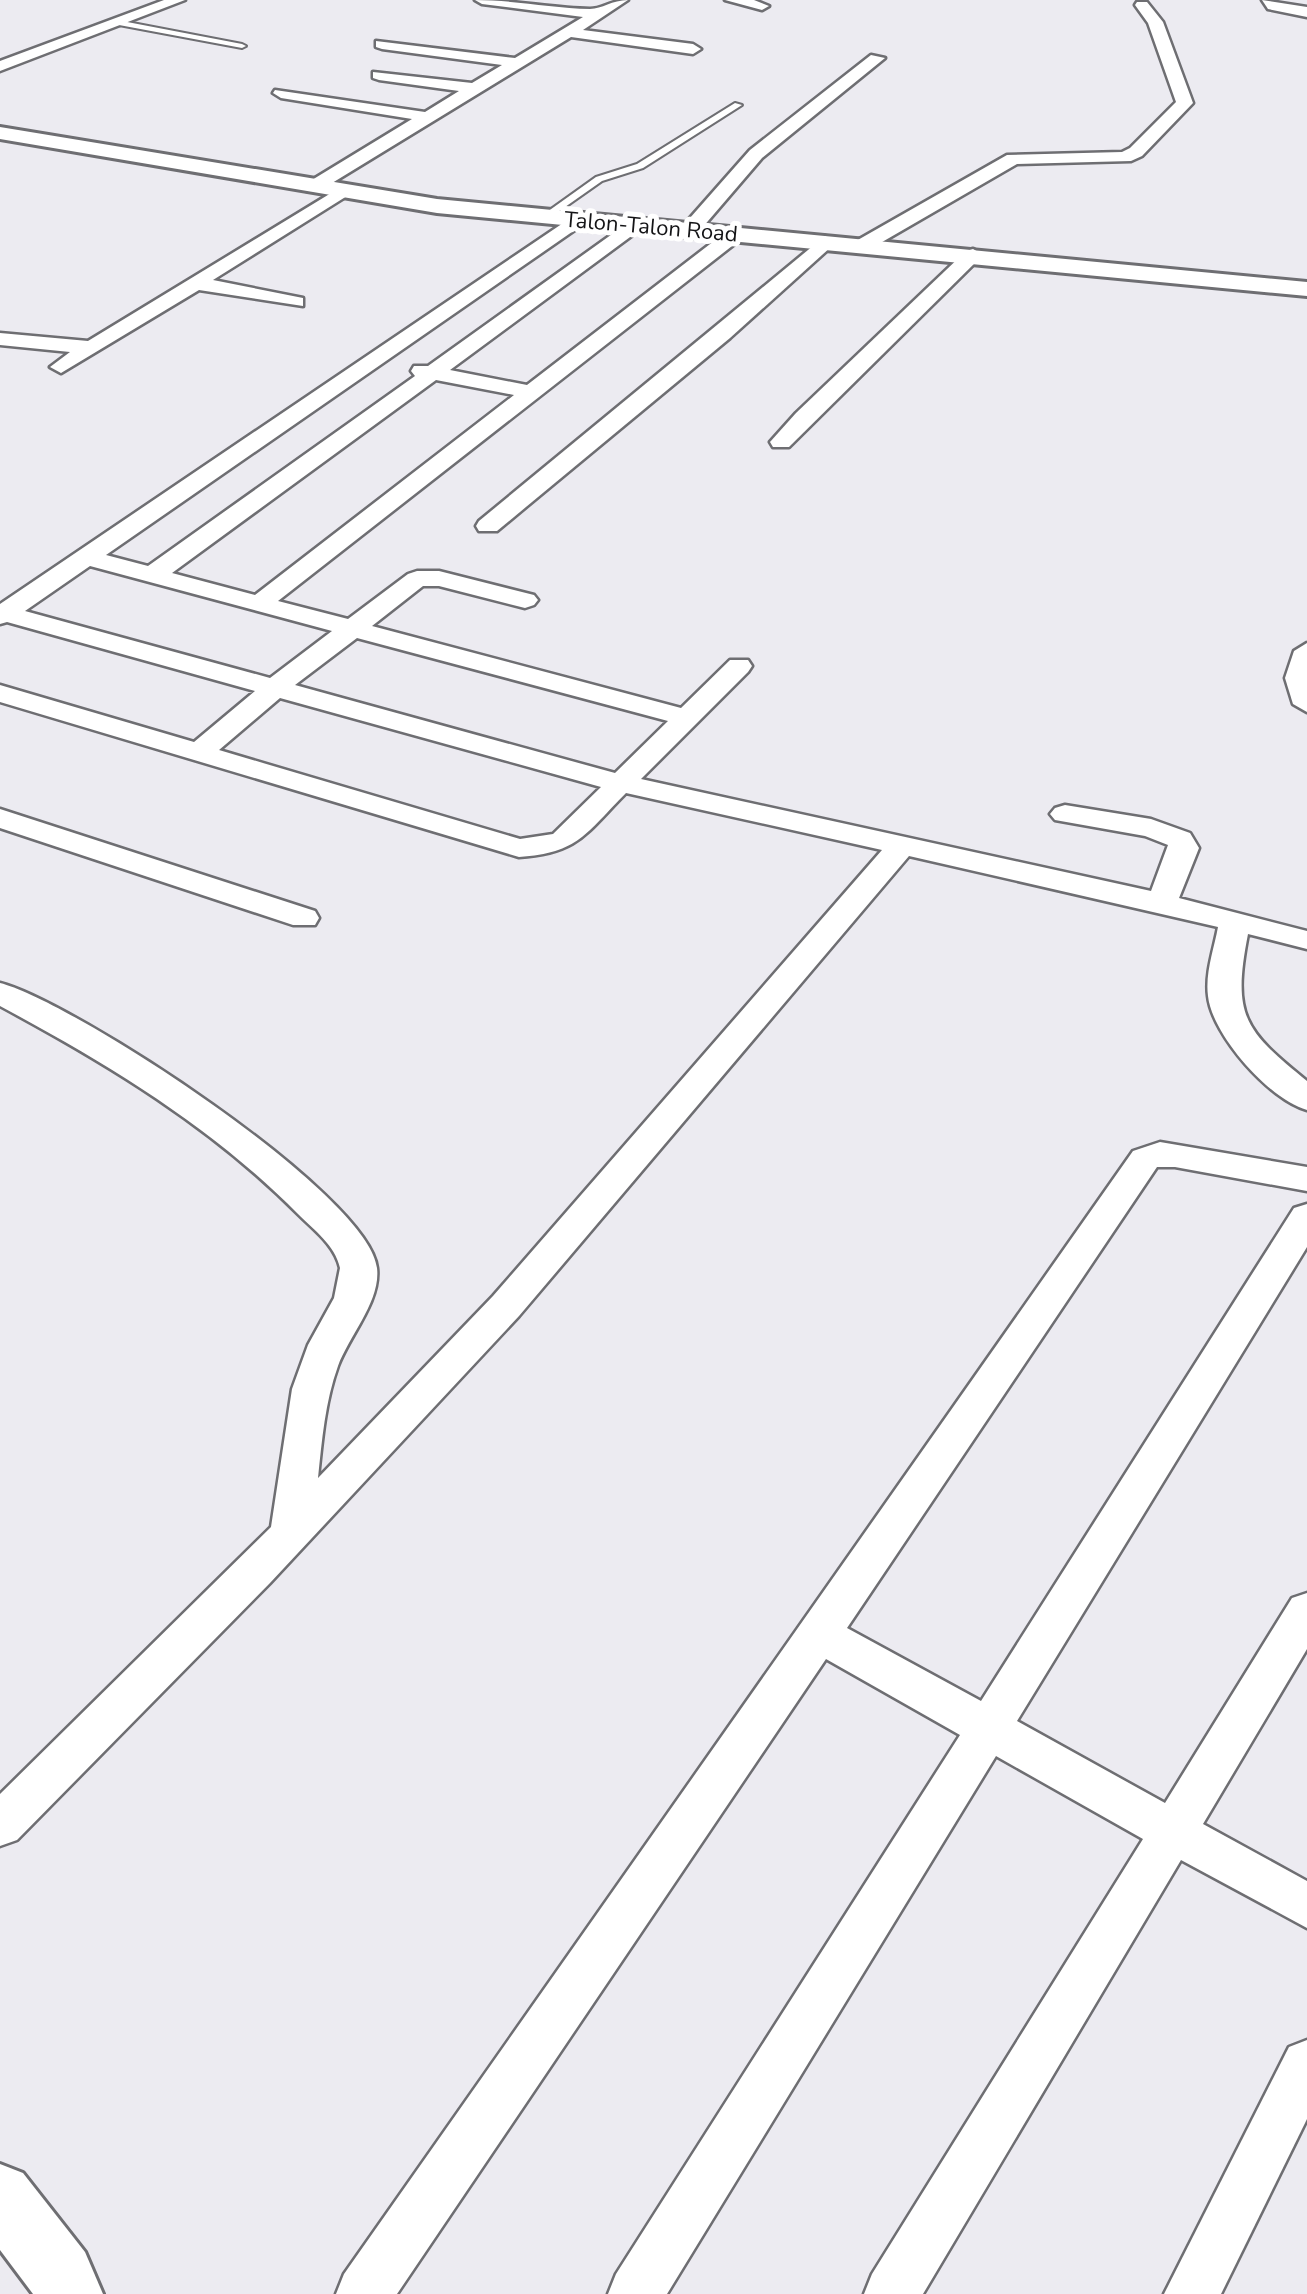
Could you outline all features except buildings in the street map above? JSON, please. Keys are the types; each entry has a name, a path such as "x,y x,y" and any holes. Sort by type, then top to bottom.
{"street":[{"path":"0,66 178,0"},
{"path":"482,0 596,14"},
{"path":"312,188 620,0"},
{"path":"732,0 762,6"},
{"path":"1269,0 1272,6 1307,12"},
{"path":"862,245 950,198 998,164 1038,156 1116,159 1136,152 1185,103 1155,22 1142,5"},
{"path":"567,32 693,49"},
{"path":"382,44 518,63"},
{"path":"689,231 756,154 878,58"},
{"path":"379,75 477,89"},
{"path":"282,93 428,117"},
{"path":"367,126 402,132"},
{"name":"Talon-Talon Road","path":"0,134 312,188 544,218 1307,289"},
{"path":"62,366 341,192"},
{"path":"2,614 377,361 575,221"},
{"path":"154,574 636,226"},
{"path":"261,602 734,235"},
{"path":"488,526 722,334 825,242"},
{"path":"782,442 816,404 933,300 972,255"},
{"path":"195,283 295,303"},
{"path":"0,339 93,348"},
{"path":"377,361 531,392"},
{"path":"88,558 688,718"},
{"path":"202,750 277,686 417,579 439,578 525,600"},
{"path":"2,614 277,686 622,784 1162,903 1307,940"},
{"path":"1307,651 1298,689 1307,704"},
{"path":"0,693 202,750 520,848 535,849 563,840 738,666"},
{"path":"1066,814 1151,828 1180,839 1184,848 1162,903"},
{"path":"0,818 304,918"},
{"path":"0,1825 292,1532 506,1306 900,848"},
{"path":"1234,922 1223,998 1231,1021 1250,1046 1307,1098"},
{"path":"0,993 80,1035 198,1110 292,1184 347,1242 359,1267 354,1290 324,1350 309,1399 292,1532"},
{"path":"364,2294 1145,1160 1160,1154 1175,1155 1307,1179"},
{"path":"636,2294 1307,1217"},
{"path":"892,2294 1307,1611"},
{"path":"818,1632 1307,1906"},
{"path":"1192,2294 1307,2065"},
{"path":"0,2196 61,2276 68,2294"}],"lane":[{"path":"122,22 242,46"},
{"path":"544,218 599,178 640,166 738,105"}]}
